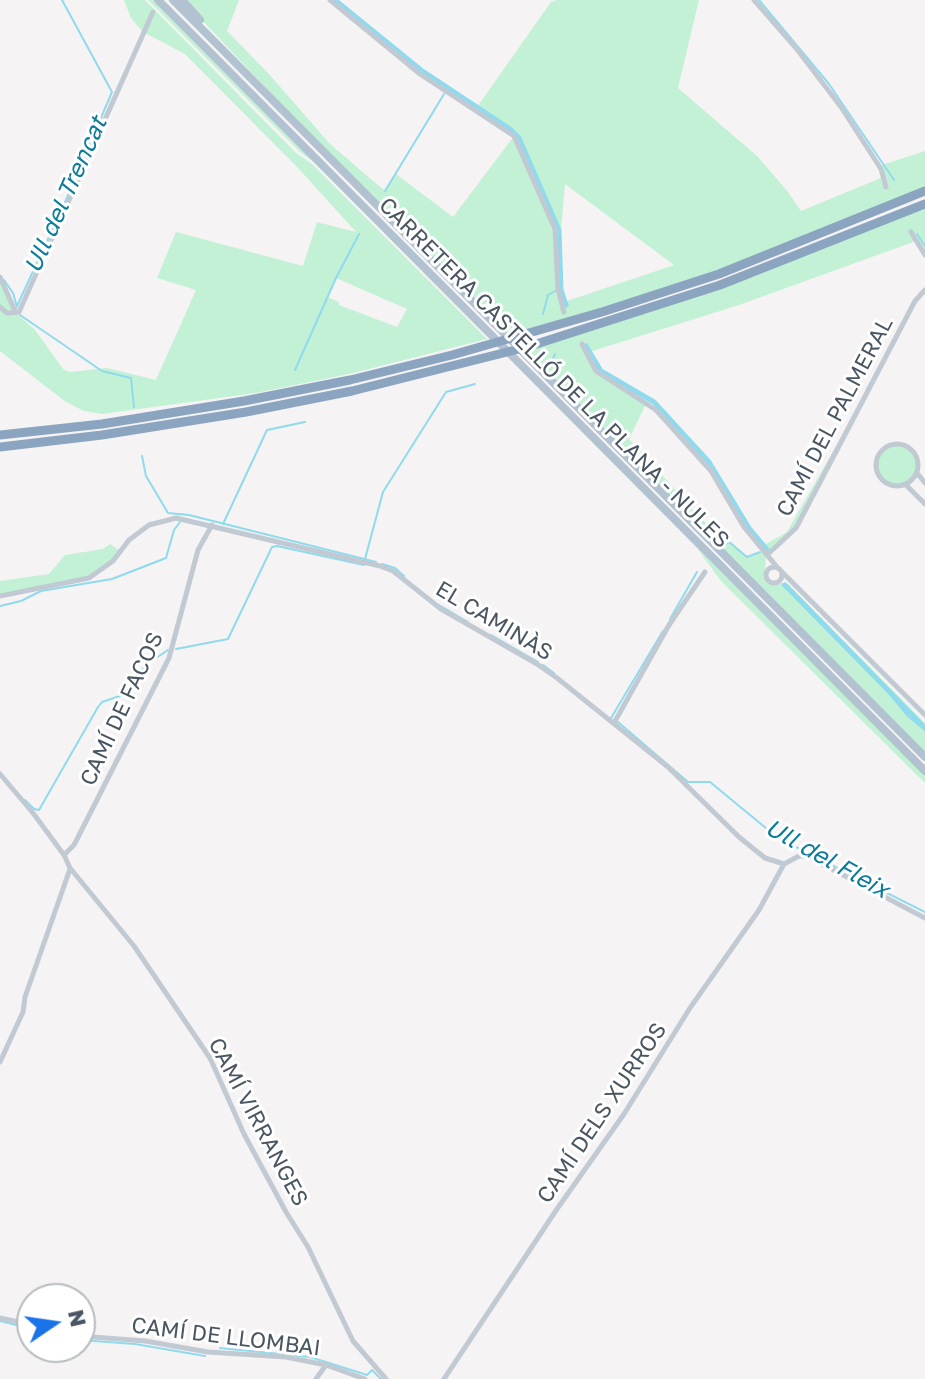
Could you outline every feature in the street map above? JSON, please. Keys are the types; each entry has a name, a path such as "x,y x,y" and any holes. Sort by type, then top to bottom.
{"highway":[{"path":"0,435 102,424 244,401 452,355 719,274 925,191"},
{"path":"0,447 102,435 246,412 352,391 498,355 720,285 925,204"}],"main road":[{"name":"CARRETERA CASTELLÓ DE LA PLANA - NULES","path":"158,0 925,771"},
{"name":"CARRETERA CASTELLÓ DE LA PLANA - NULES","path":"173,0 925,757"},
{"path":"182,0 276,104"}],"street":[{"path":"330,0 420,74 514,136 555,229 558,289 564,312"},
{"path":"754,0 841,107 881,169 886,187"},
{"path":"0,307 7,313 19,312 153,12"},
{"path":"911,232 925,255"},
{"path":"0,277 15,311"},
{"name":"CAMÍ DEL PALMERAL","path":"768,554 796,528 915,301 925,290"},
{"path":"582,344 596,371 656,410 711,471 744,527 779,569 925,715"},
{"path":"917,473 906,485 893,487 877,475 876,462 882,450 895,444 909,448 917,459 917,473 925,483"},
{"path":"906,485 925,504"},
{"name":"EL CAMINÀS","path":"0,596 89,578 113,561 134,536 155,522 176,518 380,566 393,571 441,609 537,664 668,767 739,837 765,858 784,864 799,856 807,856 925,918"},
{"name":"CAMÍ DE FACOS","path":"64,855 74,845 169,658 195,558 212,525"},
{"path":"768,554 766,575 770,582 781,580 797,584"},
{"path":"768,570 779,569"},
{"path":"779,569 781,580"},
{"path":"614,723 669,625 705,572"},
{"name":"CAMÍ VIRRANGES","path":"0,774 64,855 70,868 134,946 210,1058 244,1134 314,1257 353,1341 386,1379"},
{"name":"CAMÍ DELS XURROS","path":"444,1379 624,1114 690,1008 759,910 784,864"},
{"path":"0,1062 23,1012 25,997 70,868"},
{"name":"CAMÍ DE LLOMBAI","path":"96,1337 145,1341 208,1352 286,1357 326,1365 365,1379"},
{"path":"316,1379 326,1365"}],"green space":[{"path":"124,0 145,0 487,339 349,374 256,393 102,414 84,411 66,402 0,351 0,278 15,312 35,330 63,369 70,372 107,368 156,380 196,290 157,278 176,232 303,266 317,222 356,232 300,170 185,54 143,32 131,18","holes":["336,278 407,309 397,327 339,305 339,302 327,297"]},
{"path":"148,0 155,0 489,339 314,162 301,153"},
{"path":"183,0 239,0 227,31 330,144 385,191 396,174 453,217 514,136 475,110 551,2 557,0 699,0 678,88 757,156 801,211 881,178 879,166 925,151 925,188 733,265 512,336 296,120","holes":["565,184 674,265 561,303 557,236 561,231"]},
{"path":"925,207 925,254 916,241 739,305 586,353 595,371 647,402 629,439 724,543 729,540 746,556 763,551 756,543 761,541 766,544 787,532 851,420 798,523 766,556 765,577 770,584 788,584 925,723 925,754 526,350 752,277"},
{"path":"506,355 925,775 925,783 721,581 697,548"},
{"path":"897,445 911,451 917,465 911,479 897,485 883,479 877,465 883,451"},
{"path":"110,544 120,551 113,561 89,578 0,595 0,581 49,574 65,555 103,549"}],"waterway":[{"name":"Ull del Trencat","path":"17,306 112,92 62,0"},
{"path":"335,0 421,70 519,138 559,230 561,290 566,305"},
{"path":"759,0 829,84 894,180"},
{"path":"385,191 444,94"},
{"path":"295,370 359,234"},
{"path":"917,234 925,246"},
{"path":"4,280 13,293 17,307"},
{"path":"543,314 548,295 555,291"},
{"path":"20,315 102,371 131,378 134,407"},
{"path":"586,346 601,371 654,402 709,462 749,528 769,552"},
{"path":"546,365 555,354"},
{"path":"365,559 383,492 446,392 475,384"},
{"path":"223,524 267,430 305,422"},
{"name":"Ull del Fleix","path":"142,456 146,476 168,513 189,515 376,562"},
{"path":"0,606 21,601 41,591 112,579 166,558 174,530 180,522"},
{"path":"724,546 729,542 747,557 760,552"},
{"path":"176,649 228,639 272,547 364,565"},
{"name":"Ull del Fleix","path":"382,564 395,568 404,576"},
{"path":"670,619 697,572"},
{"path":"782,584 925,730"},
{"path":"785,585 925,728"},
{"name":"Ull del Fleix","path":"439,605 468,622"},
{"path":"611,718 663,631"},
{"name":"Ull del Fleix","path":"491,635 538,662"},
{"path":"25,800 39,810 102,702 120,696 147,664 168,650"},
{"name":"Ull del Fleix","path":"543,665 554,673"},
{"name":"Ull del Fleix","path":"618,722 688,782 710,782 778,838 925,912"},
{"path":"0,1321 16,1325"},
{"path":"96,1341 135,1344 205,1356"},
{"path":"220,1348 310,1357 367,1375 372,1370 381,1379"}]}
